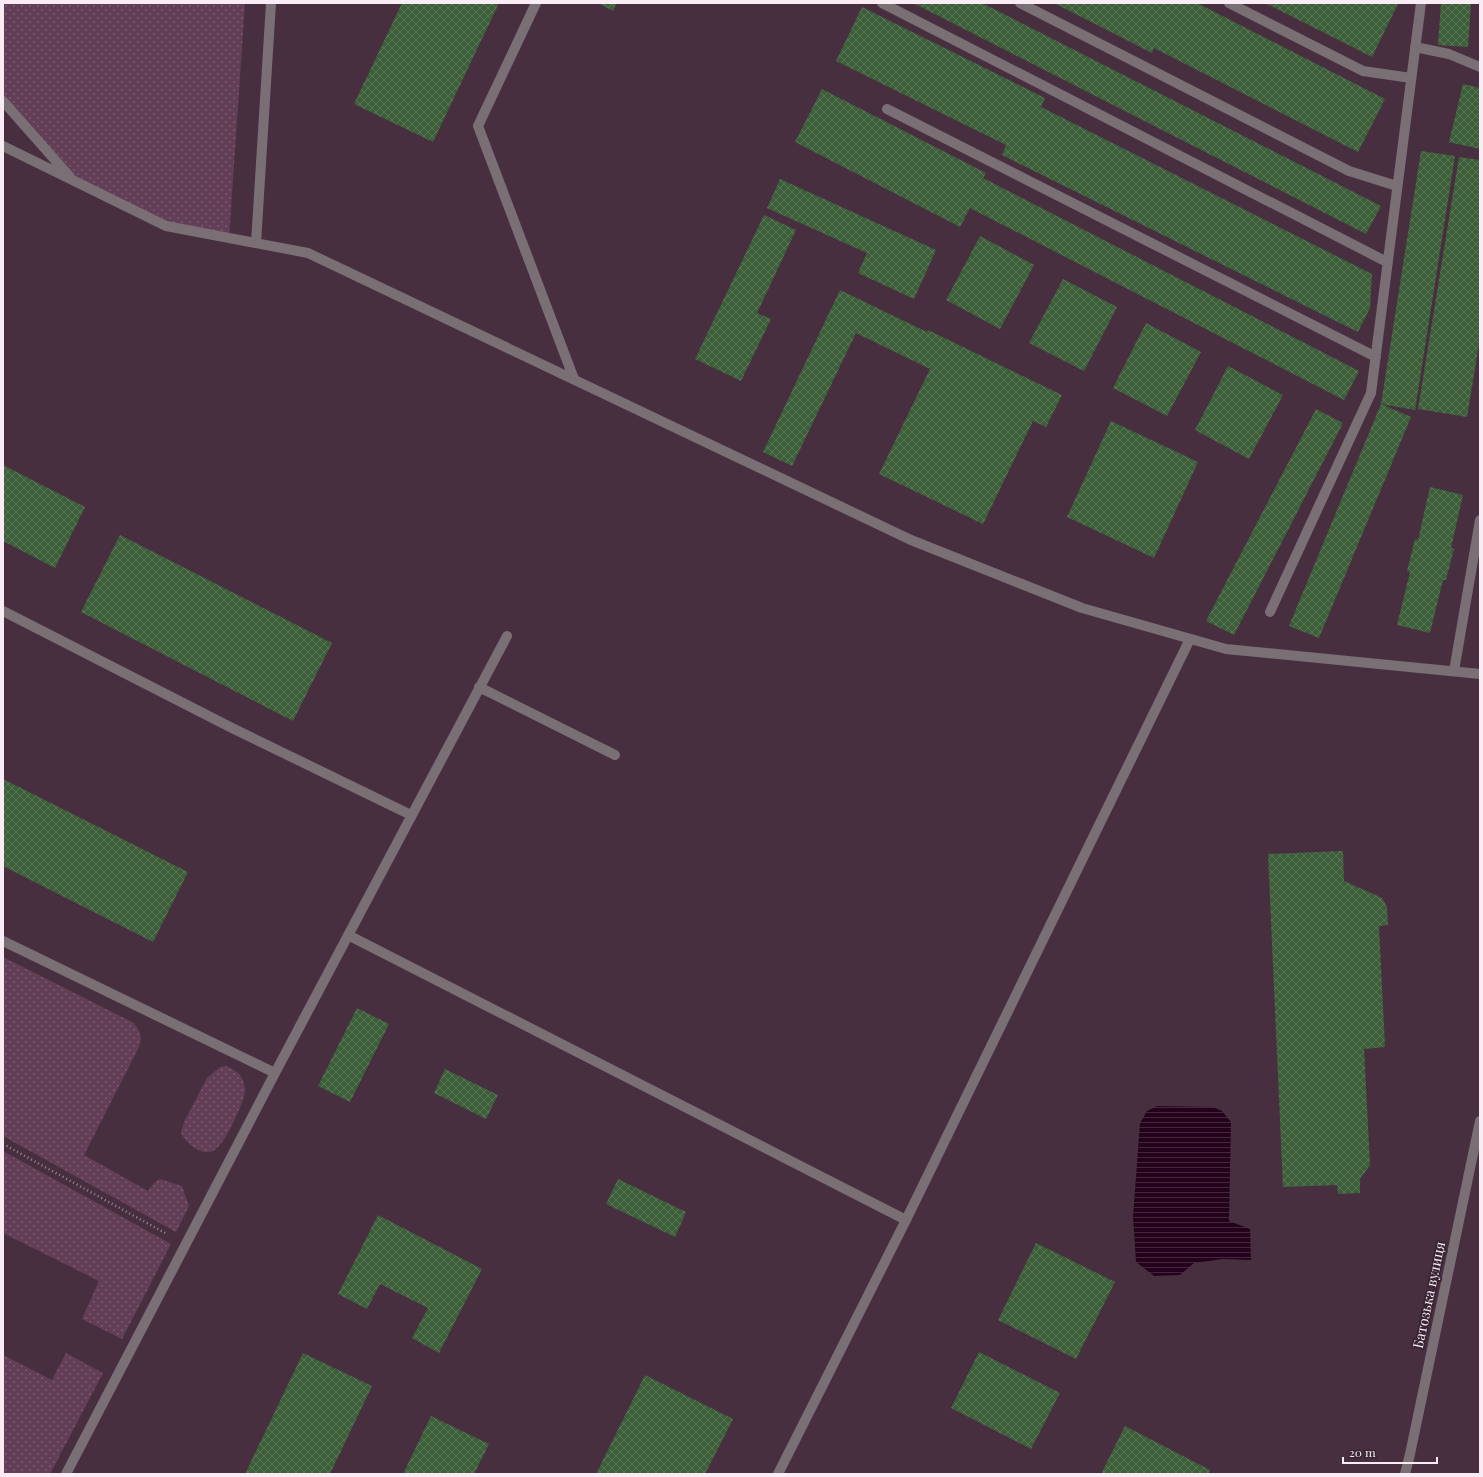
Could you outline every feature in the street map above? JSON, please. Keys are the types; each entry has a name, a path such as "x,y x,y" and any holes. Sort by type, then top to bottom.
{"street":[{"path":"256,243 271,3"},
{"path":"536,3 478,126 574,379"},
{"path":"882,3 1387,262"},
{"path":"1020,3 1349,171 1397,186"},
{"path":"1229,3 1363,71 1411,78"},
{"path":"1270,612 1371,393 1414,47 1421,3"},
{"path":"1414,47 1450,54 1480,67"},
{"path":"3,101 73,181"},
{"path":"887,109 1376,357"},
{"path":"3,146 166,226 308,252 911,540 1082,608 1226,649 1480,674"},
{"path":"1454,671 1480,520"},
{"path":"3,611 232,728 412,815"},
{"path":"66,1474 275,1073 506,636"},
{"path":"778,1474 906,1220 1190,639"},
{"path":"479,687 615,755"},
{"path":"348,935 906,1220"},
{"path":"3,941 275,1073"},
{"name":"Батозька вулиця","path":"1405,1474 1480,1121"}],"path":[{"path":"3,1144 186,1245"}],"shaded area":[{"path":"3,3 1480,3 1480,1474 3,1474"},
{"path":"3,3 245,3 229,238 166,226 73,181 3,101"},
{"path":"3,957 134,1023 137,1027 141,1039 137,1051 84,1155 148,1191 155,1182 160,1179 182,1186 189,1206 176,1232 3,1136"},
{"path":"227,1066 242,1078 245,1089 244,1098 237,1115 222,1142 213,1151 204,1152 194,1148 186,1141 181,1133 184,1122 207,1078 220,1067"},
{"path":"1157,1106 1213,1107 1222,1111 1231,1122 1229,1221 1250,1229 1251,1260 1223,1259 1194,1263 1180,1275 1154,1276 1136,1262 1133,1217 1140,1123 1147,1111"},
{"path":"3,1151 171,1244 122,1339 82,1319 99,1281 3,1233"},
{"path":"66,1353 103,1373 50,1474 3,1474 3,1355 52,1380"}],"building":[{"path":"402,3 499,3 433,142 354,104"},
{"path":"598,3 617,3 613,11"},
{"path":"913,3 982,3 1381,206 1366,234"},
{"path":"1054,3 1197,3 1385,99 1358,152 1154,48 1152,53"},
{"path":"1265,3 1397,3 1398,4 1372,57"},
{"path":"1441,3 1471,3 1468,47 1438,45"},
{"path":"862,7 1045,98 1041,107 1372,274 1370,308 1358,332 1002,155 1006,145 836,61"},
{"path":"1463,84 1480,88 1480,149 1449,142"},
{"path":"822,89 986,173 983,178 1359,371 1344,400 970,208 960,227 795,142"},
{"path":"1421,151 1455,156 1415,410 1381,404"},
{"path":"1459,157 1480,160 1480,338 1467,417 1418,409"},
{"path":"780,179 936,250 914,299 858,273 867,253 767,208"},
{"path":"764,215 796,230 757,313 771,319 741,381 695,359"},
{"path":"980,236 1034,265 1000,329 946,300"},
{"path":"1063,279 1117,307 1084,371 1029,343"},
{"path":"840,290 927,332 928,330 1062,395 1046,427 1033,421 983,524 879,474 930,369 856,333 792,466 763,452"},
{"path":"1146,323 1201,352 1167,416 1113,388"},
{"path":"1228,366 1283,395 1249,459 1195,430"},
{"path":"1381,404 1411,417 1319,638 1289,626"},
{"path":"1316,409 1343,423 1234,635 1206,621"},
{"path":"1111,421 1198,462 1154,558 1067,517"},
{"path":"3,465 85,507 55,568 3,541"},
{"path":"1430,487 1463,495 1451,548 1454,549 1446,580 1443,580 1430,633 1397,625 1410,572 1407,571 1415,539 1418,540"},
{"path":"120,535 332,643 293,721 81,612"},
{"path":"3,779 188,872 153,942 3,866"},
{"path":"1343,851 1344,881 1382,898 1387,907 1388,925 1379,926 1385,1047 1364,1049 1370,1165 1360,1179 1360,1193 1338,1194 1337,1185 1283,1187 1268,854"},
{"path":"357,1008 389,1024 350,1102 318,1086"},
{"path":"445,1069 498,1095 486,1119 434,1093"},
{"path":"618,1179 686,1212 675,1237 606,1204"},
{"path":"378,1215 482,1269 439,1353 412,1338 428,1308 380,1284 367,1309 338,1294"},
{"path":"1036,1243 1115,1282 1076,1359 998,1320"},
{"path":"979,1352 1060,1393 1031,1449 951,1408"},
{"path":"303,1353 372,1386 330,1474 245,1474"},
{"path":"645,1375 733,1419 705,1474 596,1474"},
{"path":"431,1416 489,1444 474,1474 403,1474"},
{"path":"1125,1426 1210,1470 1208,1474 1101,1474"}]}
